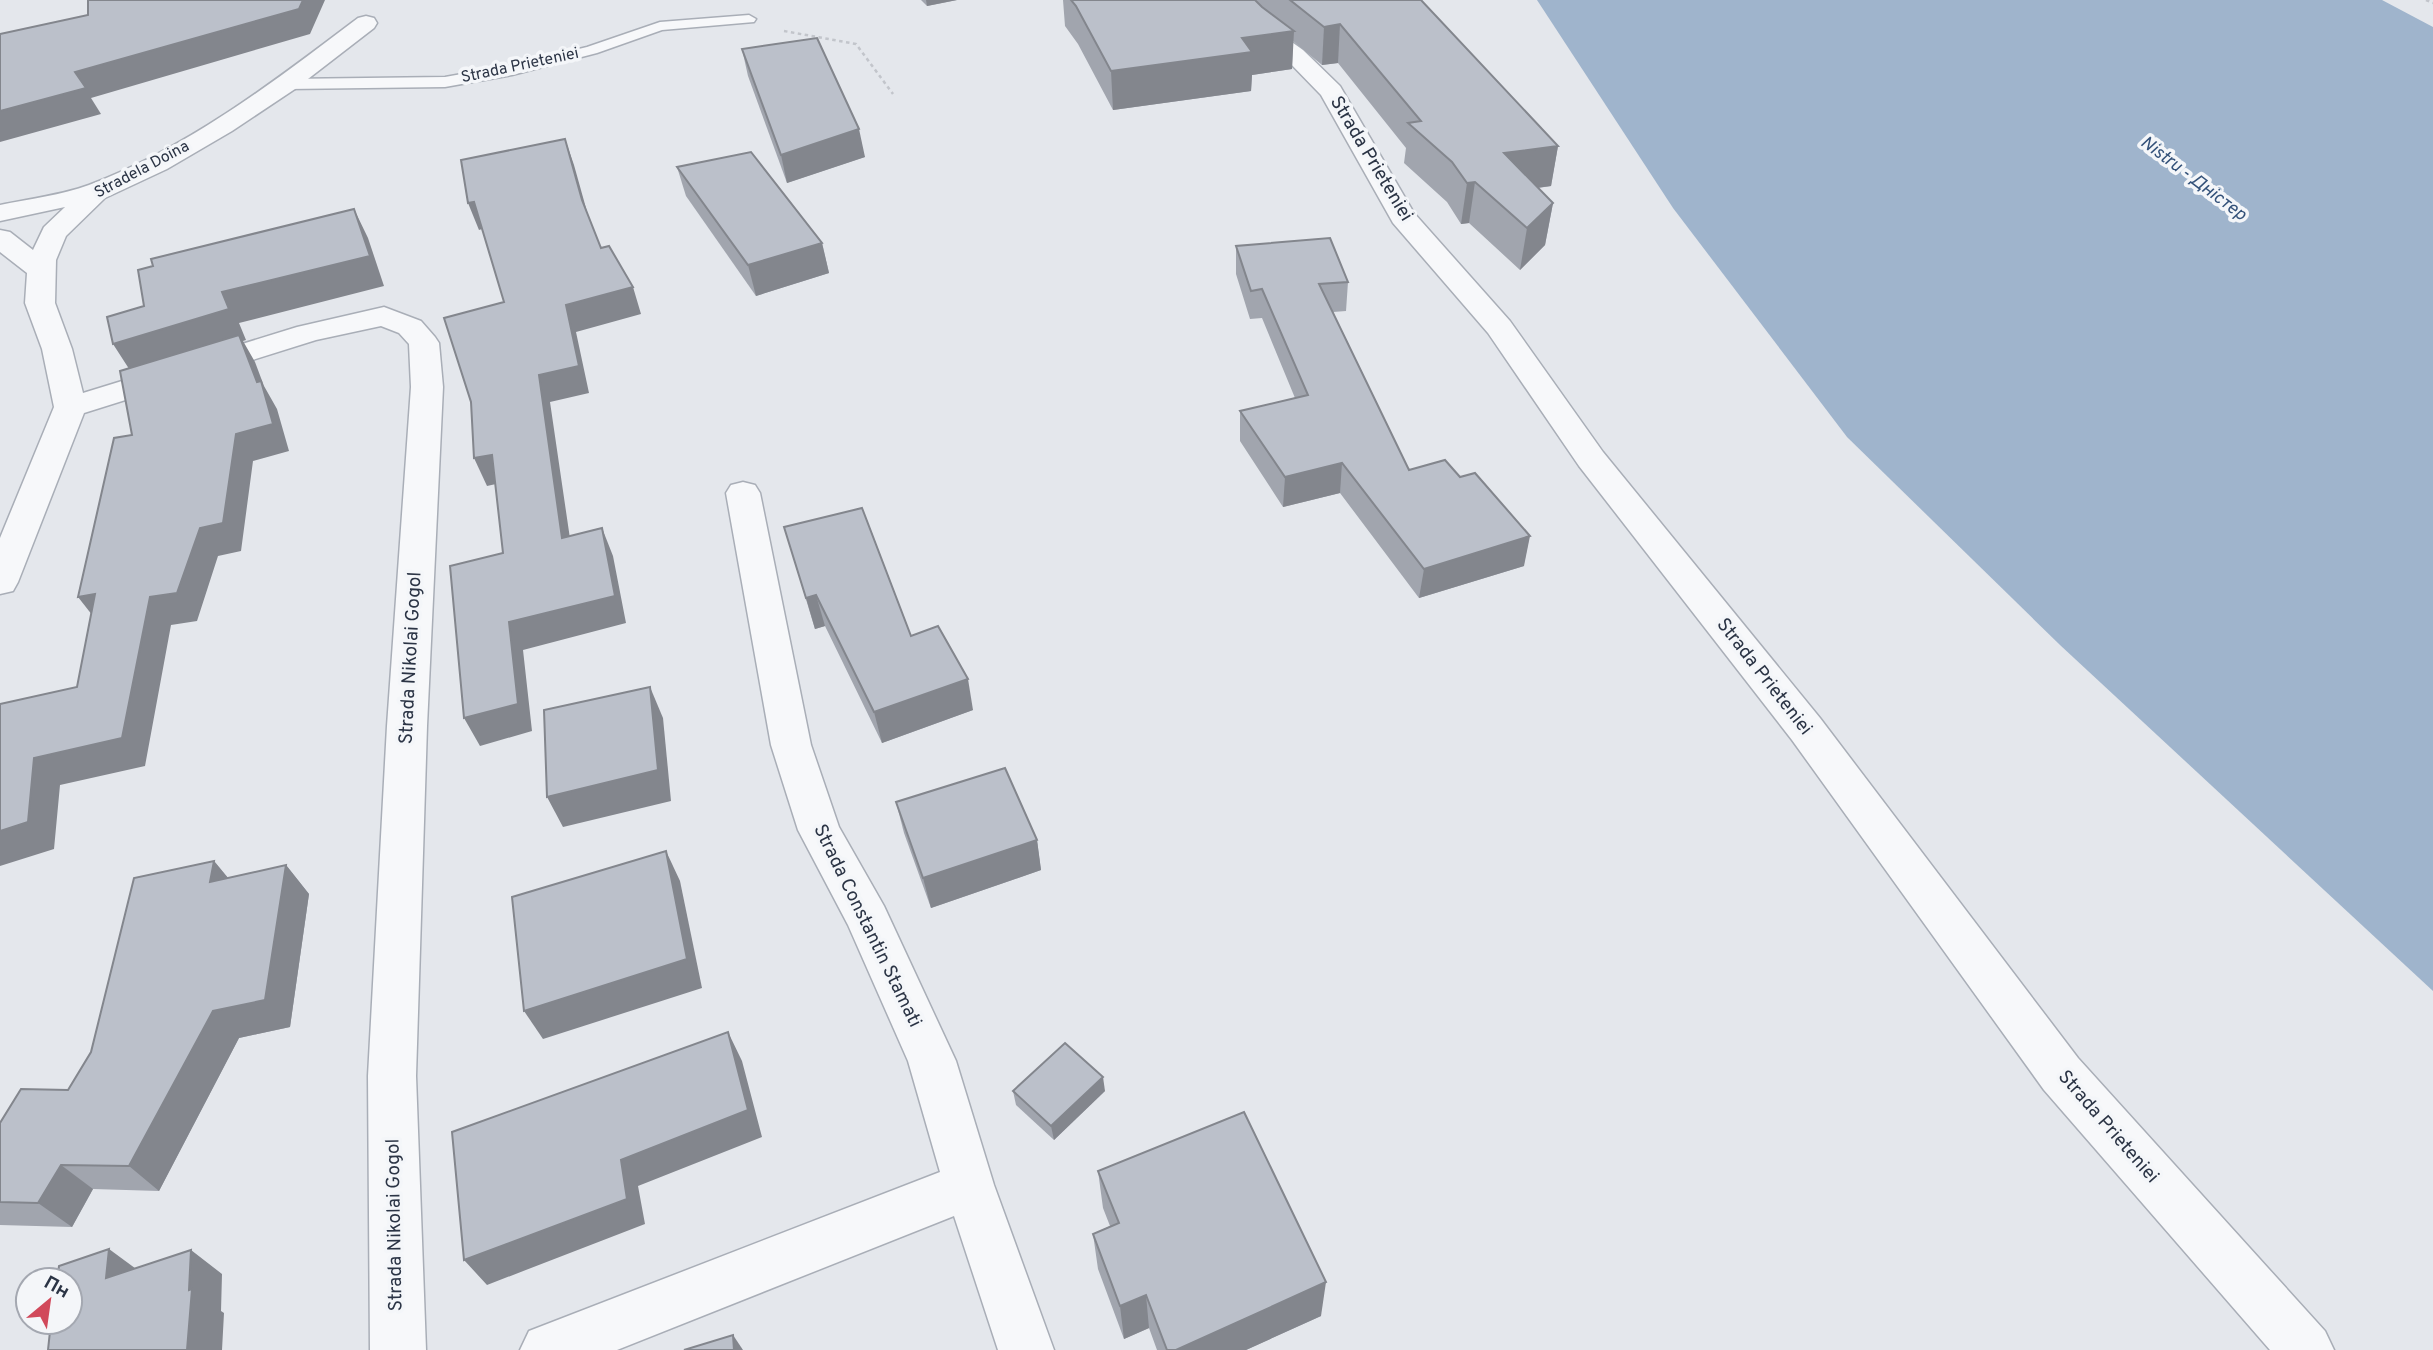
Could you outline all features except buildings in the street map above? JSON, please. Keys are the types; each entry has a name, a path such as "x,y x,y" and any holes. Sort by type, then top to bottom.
{"street":[{"name":"Strada Prieteniei","path":"1232,0 1271,38 1295,55 1331,92 1403,217 1499,327 1591,459 1806,729 2061,1074 2306,1350"},
{"name":"Stradela Doina","path":"70,407 57,349 40,303 42,260 54,233 96,192 158,163 223,126 287,83 366,23"},
{"path":"0,213 96,192"},
{"path":"0,239 41,270"},
{"name":"Strada Nikolai Gogol","path":"70,407 308,333 384,316 410,327 425,343 427,387 407,726 392,1076 398,1350"},
{"path":"0,582 70,407"},
{"name":"Strada Constantin Stamati","path":"743,493 791,745 819,830 868,919 932,1060 969,1185 1026,1350"},
{"path":"548,1350 969,1185"}],"lane":[{"name":"Strada Prieteniei","path":"287,83 445,82 512,70 578,53 660,26 749,19"}],"path":[{"path":"2426,0 2433,4"},
{"path":"749,19 772,28 856,44 893,94"}],"water":[{"name":"Nistru - Дністер","path":"1537,0 2382,0 2433,27 2433,991 2060,645 1847,437 1673,208"}]}
